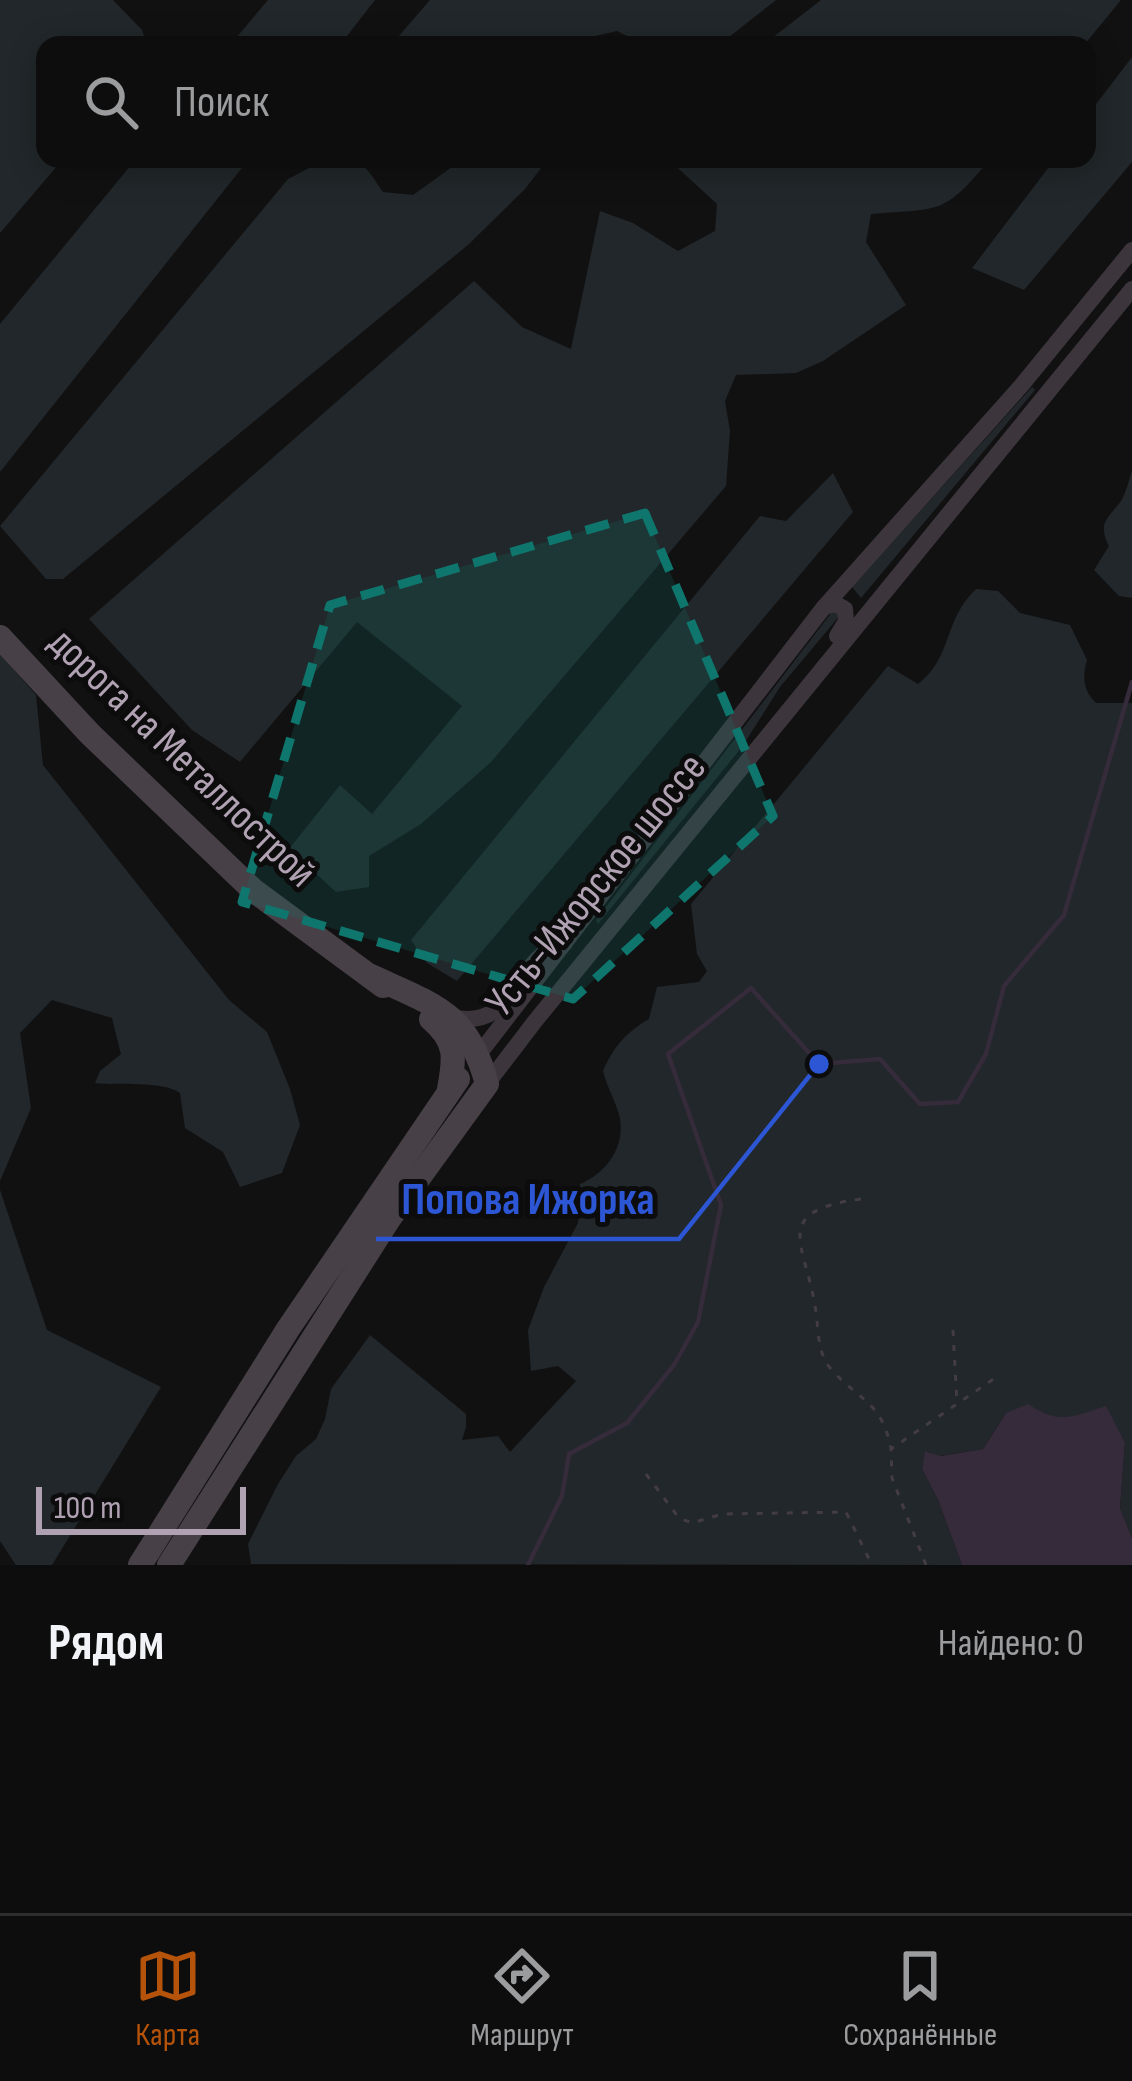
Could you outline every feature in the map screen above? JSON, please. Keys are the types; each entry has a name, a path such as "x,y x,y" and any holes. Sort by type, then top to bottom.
{"street":[{"name":"Усть-Ижорское шоссе","path":"140,1565 299,1312 449,1089 824,607 1021,386 1132,250"},
{"name":"Усть-Ижорское шоссе","path":"169,1565 388,1219 487,1084 1132,289"},
{"path":"816,676 820,658 846,621 841,605 824,607"},
{"name":"дорога на Металлострой","path":"0,637 90,734 253,890 447,1033 454,1056 449,1089"},
{"name":"Усть-Ижорское шоссе","path":"451,1016 471,1021 494,1014 548,947 566,943"},
{"name":"дорога на Металлострой","path":"371,976 451,1016 479,1054 487,1084"}],"path":[{"path":"861,1199 821,1207 807,1217 798,1239 813,1293 821,1352 830,1368 886,1424 892,1478 926,1565"},
{"path":"953,1330 957,1406"},
{"path":"891,1449 995,1378"},
{"path":"646,1474 679,1518 692,1523 722,1514 846,1512 872,1565"}],"highlighted area":[{"path":"645,513 773,816 573,999 242,902 330,605"}],"shaded area":[{"path":"0,0 113,0 144,36 36,36 36,168 55,168 0,233"},
{"path":"268,0 375,0 347,36 238,36"},
{"path":"430,0 776,0 730,36 627,36 617,31 595,36 399,36"},
{"path":"821,0 1121,0 1091,36 775,36"},
{"path":"1132,57 1132,162 1024,290 972,268 1048,168 1096,168 1096,104"},
{"path":"129,168 242,168 0,472 0,324"},
{"path":"309,168 364,168 383,192 413,195 450,168 541,168 469,244 63,579 46,579 0,526 288,179"},
{"path":"678,168 982,168 939,206 871,214 866,242 906,305 823,361 796,373 736,375 725,401 730,431 726,486 491,762 421,824 369,856 369,887 336,892 289,849 340,785 372,814 462,706 357,622 240,762 192,730 89,619 474,281 522,327 571,349 600,211 633,223 678,251 715,231 717,204"},
{"path":"1032,387 1035,390 861,598 852,587"},
{"path":"1132,471 1132,598 1119,596 1094,570 1109,546 1106,521 1123,498"},
{"path":"833,473 853,512 457,981 427,963 411,940 760,516 786,521"},
{"path":"976,589 998,591 1020,613 1070,625 1087,660 1088,693 1096,703 1132,703 1132,1538 1120,1508 1125,1443 1064,1419 1006,1413 983,1449 940,1456 926,1451 922,1469 962,1565 251,1564 248,1544 278,1484 296,1456 316,1439 331,1389 370,1335 466,1414 462,1440 498,1436 510,1452 576,1381 558,1366 531,1371 528,1330 544,1287 578,1223 580,1184 605,1167 619,1140 620,1119 603,1071 607,1063 627,1035 649,1019 657,987 699,982 707,971 697,954 691,904 888,666 918,684 929,673 958,613"},
{"path":"847,600 847,607 780,687 742,747 598,924 596,920 838,604"},
{"path":"0,654 36,695 43,765 229,1000 267,1032 300,1125 282,1173 240,1187 223,1152 185,1128 180,1093 151,1085 95,1083 100,1071 121,1054 112,1018 52,1000 20,1033 31,1108 0,1181"},
{"path":"0,1190 47,1330 161,1387 52,1565 16,1565 0,1541"},
{"path":"1028,1404 1049,1415 1066,1417 1106,1406 1125,1443 1120,1508 1132,1538 1132,1565 962,1565 922,1469 925,1451 941,1456 983,1449 1006,1413"}],"waterway":[{"path":"528,1565 562,1496 569,1454 627,1423 674,1365 698,1322 721,1205 668,1054 751,988 819,1064 880,1059 920,1104 958,1102 986,1054 1004,986 1064,915 1132,682"}],"place":[{"name":"Попова Ижорка","path":"819,1064"}]}
